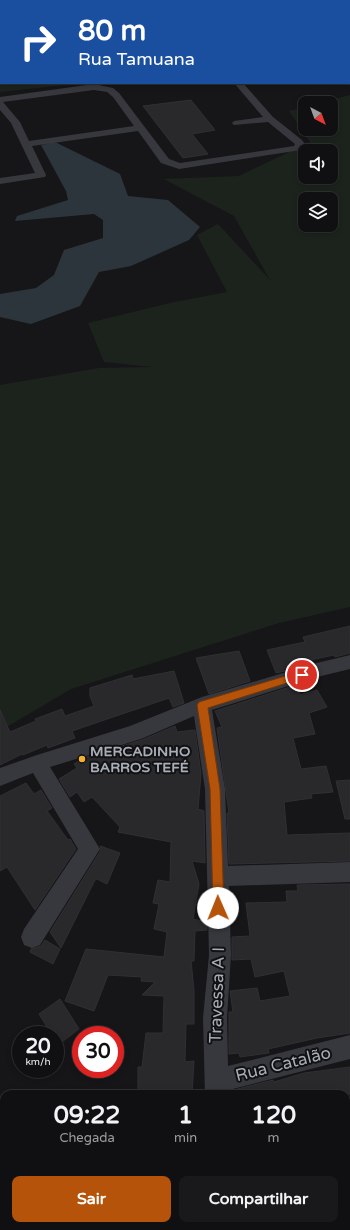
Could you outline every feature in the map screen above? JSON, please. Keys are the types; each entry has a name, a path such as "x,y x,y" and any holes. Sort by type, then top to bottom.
{"street":[{"path":"103,88 113,84"},
{"path":"0,100 94,87 110,90 116,94 165,161 179,166 298,148 300,144 299,142 270,119 239,84"},
{"path":"0,104 15,122 41,175 0,181"},
{"path":"237,123 270,119"},
{"path":"0,124 15,122"},
{"path":"27,144 141,128"},
{"path":"0,777 36,762 134,733 202,705 316,670 350,662"},
{"name":"Travessa A I","path":"202,705 215,789 220,955 215,1018 217,1088"},
{"path":"32,937 90,849 36,762"},
{"path":"218,876 350,872"},
{"name":"Rua Catalão","path":"217,1088 350,1047"}],"shaded area":[{"path":"0,84 75,84 0,92"},
{"path":"350,95 350,607 279,623 71,689 0,731 0,385 99,368 153,367 104,362 88,323 170,303 227,292 197,235 218,224 270,280 234,216 164,179 239,176 298,148 298,184 338,184 338,144 306,144 310,142 306,136 338,136 338,98"},
{"path":"298,109 298,124 289,111"},
{"path":"55,142 120,174 128,196 168,200 200,227 189,240 131,266 99,272 80,306 31,324 0,317 0,294 36,288 54,275 64,250 103,238 103,220 94,214 15,221 17,216 68,200 66,191 41,145"}],"building":[{"path":"191,100 215,130 192,134 208,154 183,158 143,106"},
{"path":"350,626 350,653 287,665 289,670 276,673 267,650 305,642 303,637"},
{"path":"239,651 250,681 209,694 196,658"},
{"path":"174,671 184,703 173,707 169,698 72,731 75,738 48,748 47,745 23,755 22,754 0,765 0,710 10,732 36,721 35,719 62,709 65,716 94,706 90,696 90,688 132,675 133,679"},
{"path":"296,685 300,695 317,690 327,707 309,713 315,734 293,738 301,769 326,766 333,792 311,794 312,798 284,802 287,835 350,833 350,861 229,864 227,813 229,813 217,728 222,727 215,711"},
{"path":"175,726 177,732 195,730 201,774 198,809 204,811 205,863 192,861 199,884 193,919 207,922 207,930 195,931 194,961 191,961 194,990 194,1024 186,1024 185,1062 194,1061 192,1090 138,1090 138,1067 142,1067 146,1033 163,1033 164,996 142,995 155,982 141,981 142,977 108,975 94,1011 65,1001 86,949 164,957 167,932 154,929 159,904 153,903 158,880 170,882 171,842 118,832 120,827 92,797 84,802 77,792 70,797 59,779 77,768 74,764 83,758 142,740"},
{"path":"350,780 350,819 345,819 336,781"},
{"path":"26,783 34,794 41,790 52,808 47,811 68,840 70,839 76,849 35,910 7,867 0,871 0,796"},
{"path":"100,846 120,853 107,884 97,879 95,880 61,948 50,932 101,850"},
{"path":"350,884 350,1033 317,1038 268,1049 269,1053 240,1057 239,1053 229,1054 229,1012 233,1012 230,991 257,988 260,1001 290,996 284,971 255,977 251,959 232,960 232,937 250,936 246,903 287,902 286,891 298,891 297,885"},
{"path":"45,940 60,949 53,964 30,952 31,949 41,946"},
{"path":"60,999 77,1026 72,1026 72,1034 64,1040 64,1026 46,1026 39,1014"},
{"path":"350,1067 350,1090 234,1090 273,1080 274,1082 304,1073"}],"place":[{"name":"MERCADINHO BARROS TEFÉ","path":"82,759"}],"route":[{"path":"218,908 215,789 202,705 302,675"}]}
